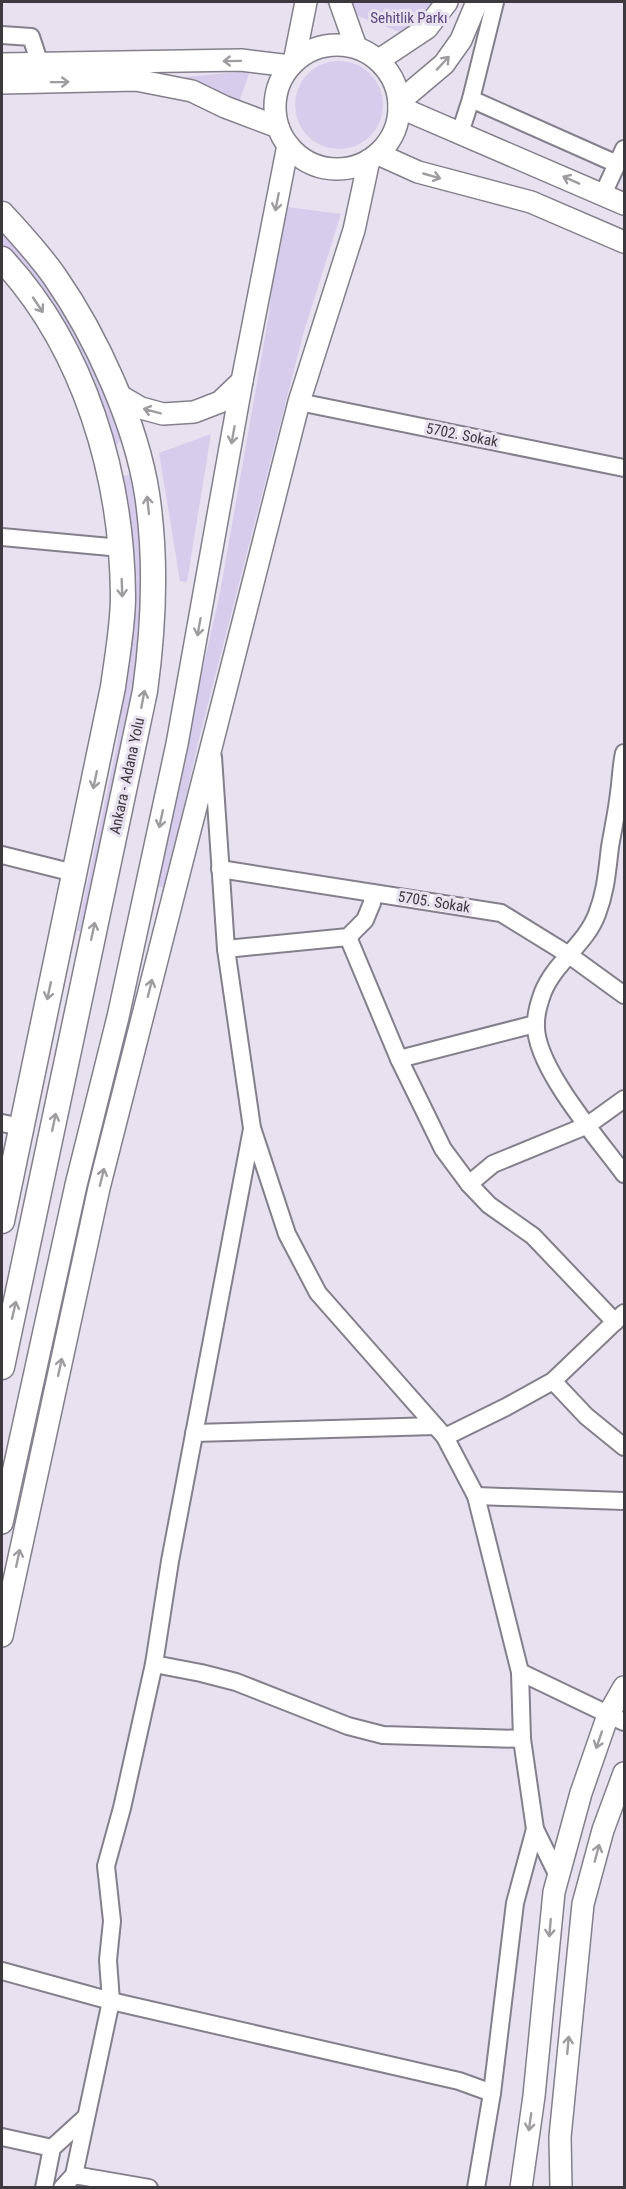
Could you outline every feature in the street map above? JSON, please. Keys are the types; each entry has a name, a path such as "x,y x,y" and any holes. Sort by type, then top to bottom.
{"highway":[{"name":"Ankara - Adana Yolu","path":"2,214 54,275 88,328 117,394 136,448 147,493 153,544 153,602 145,690 2,1367"},
{"name":"Ankara - Adana Yolu","path":"2,259 37,303 64,348 85,394 107,458 116,501 123,598 113,687 74,873 11,1125 2,1221"}],"main road":[{"path":"2,1523 76,1185 118,1017 177,744 283,136 275,111 276,95 281,80 292,64 306,2"},
{"path":"340,2 356,47"},
{"path":"379,60 427,28 447,2"},
{"path":"399,104 444,64 461,40 477,2"},
{"path":"2,64 241,60 292,64 317,48 343,44 356,47 379,60 388,70 394,82 399,104 394,133 373,157 345,169 332,169 308,162 283,136 192,91 136,80 2,83"},
{"path":"399,104 624,204"},
{"path":"373,157 418,172 531,202 624,242"},
{"path":"2,1636 99,1188 299,402 354,230 373,157"},
{"path":"117,394 141,408 162,414 194,412 220,402 242,381"},
{"path":"521,2187 534,2097 554,1892 581,1794 616,1718 624,1688"},
{"path":"561,2187 560,2137 583,1905 603,1830 624,1773"}],"street":[{"path":"460,133 471,99 495,2"},
{"path":"2,35 31,37 40,64"},
{"path":"471,99 621,157 603,194"},
{"name":"5702. Sokak","path":"299,402 624,468"},
{"path":"2,537 121,548"},
{"path":"212,744 226,949 252,1128 287,1234 318,1293 440,1432 476,1496 520,1672 522,1739 535,1829 558,1876"},
{"path":"624,753 620,773 622,795 607,883 597,916 582,941 560,965 543,991 536,1024 541,1049 561,1089 624,1174"},
{"path":"2,855 74,873"},
{"name":"5705. Sokak","path":"220,869 501,913 569,955 624,995"},
{"path":"226,949 348,937 365,920 372,903 373,893"},
{"path":"195,1433 440,1432 506,1407 553,1381 620,1318 533,1236 489,1205 469,1184 442,1149 399,1059 348,937"},
{"path":"399,1059 536,1024"},
{"path":"469,1184 493,1164 588,1125 624,1099"},
{"path":"149,2187 68,2181 86,2117 111,2001 108,1960 112,1921 106,1866 122,1808 154,1664 170,1561 252,1128"},
{"path":"553,1381 586,1416 624,1447"},
{"path":"476,1496 624,1501"},
{"path":"154,1664 201,1672 236,1682 348,1726 383,1736 522,1739"},
{"path":"520,1672 616,1718"},
{"path":"476,2187 492,2093 515,1903 535,1829"},
{"path":"2,1971 111,2001 459,2081 492,2093"},
{"path":"44,2187 52,2148 86,2117"},
{"path":"2,2137 52,2148"}],"green space":[{"name":"Sehitlik Parkı","path":"322,2 436,2 418,39"},
{"path":"339,61 356,64 370,74 380,88 383,105 380,122 370,136 356,146 339,149 322,146 308,136 298,122 295,105 298,88 308,74 322,64"},
{"path":"250,71 239,102 184,77"},
{"path":"280,206 341,214 304,331 200,735 165,888 154,885 220,593 269,314"},
{"path":"2,228 81,327 126,430 116,447 103,417 2,248"},
{"path":"211,434 187,582 180,581 159,453"},
{"path":"135,473 151,610 85,931 77,931 116,750 128,663 121,477"}]}
